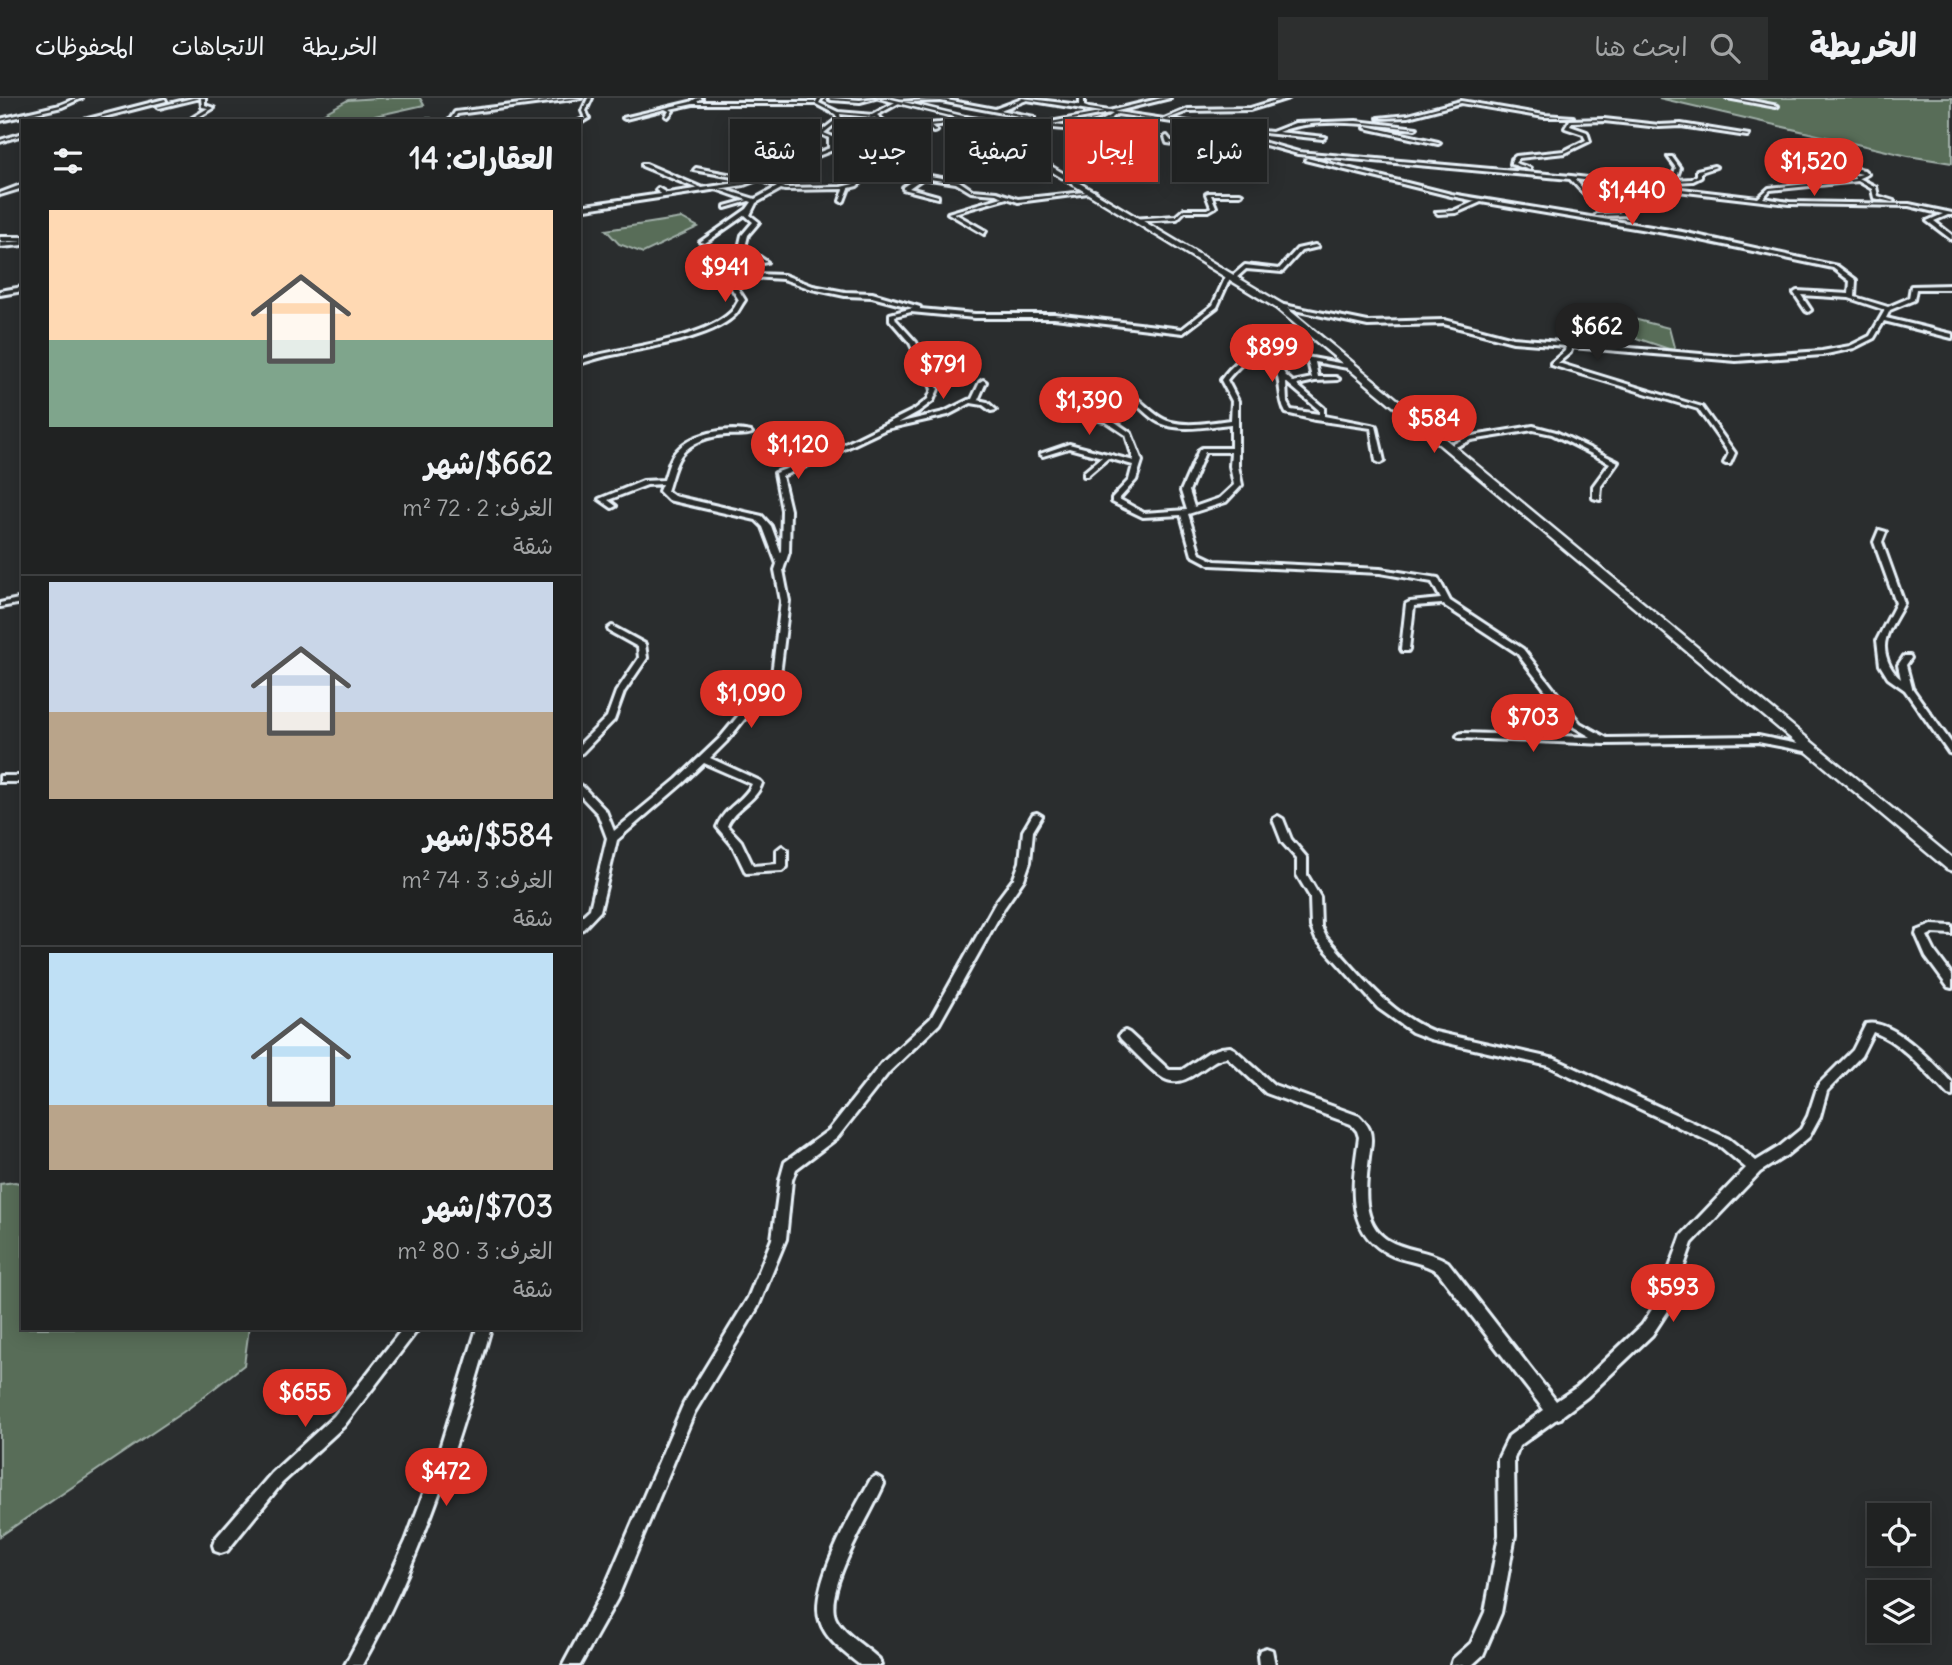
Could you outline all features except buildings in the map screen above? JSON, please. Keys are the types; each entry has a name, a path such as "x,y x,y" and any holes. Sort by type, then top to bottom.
{"main road":[{"path":"880,98 965,118"},
{"path":"1051,167 1279,306 1950,863"}],"street":[{"path":"0,120 61,106 80,98"},
{"path":"119,112 136,113 198,98"},
{"path":"197,119 194,118 212,108 203,106 203,98"},
{"path":"452,119 455,113 579,98"},
{"path":"581,121 587,118 584,111 590,98"},
{"path":"693,103 700,98"},
{"path":"817,103 818,99 822,98"},
{"path":"831,99 860,101 873,98"},
{"path":"994,111 1024,98 1105,113 1172,120"},
{"path":"1040,102 1048,98"},
{"path":"1082,98 1082,107"},
{"path":"1051,123 1168,98"},
{"path":"1163,118 1188,110 1250,109 1287,98"},
{"path":"1729,98 1776,106"},
{"path":"90,119 164,100"},
{"path":"868,119 898,102 941,100 1033,118 1037,115 1040,102"},
{"path":"1436,101 1449,104"},
{"path":"1365,122 1371,118 1408,116 1449,104 1467,102 1544,116 1571,117"},
{"path":"625,118 693,103 817,103 837,113 877,119"},
{"path":"666,108 671,111 668,116"},
{"path":"831,150 831,137 821,132 840,118 837,113"},
{"path":"1051,126 1068,129 1095,127 1115,114"},
{"path":"931,123 972,119"},
{"path":"1547,175 1512,162 1518,157 1569,151 1588,141 1587,135 1567,127 1569,122 1604,120 1664,127 1698,123"},
{"path":"1402,126 1424,121"},
{"path":"1334,122 1437,143"},
{"path":"1272,133 1295,124 1334,122 1365,122 1415,128"},
{"path":"1679,124 1746,135"},
{"path":"931,128 935,131"},
{"path":"1267,132 1323,138"},
{"path":"0,139 21,134"},
{"path":"1167,137 1172,143"},
{"path":"1267,146 1327,165 1481,200 1731,244 1828,265 1853,280 1851,296"},
{"path":"1267,147 1275,148"},
{"path":"820,154 834,149"},
{"path":"1290,152 1571,177 1805,204 1909,205"},
{"path":"1810,157 1824,164 1851,167 1866,173 1856,177 1859,180"},
{"path":"1670,158 1678,168 1673,181"},
{"path":"644,165 705,190"},
{"path":"1608,181 1673,181 1697,178 1699,171 1714,167"},
{"path":"696,169 730,175"},
{"path":"676,171 753,201"},
{"path":"1571,177 1584,192"},
{"path":"931,178 1024,201 1094,192"},
{"path":"1759,200 1769,189 1859,180 1874,188 1876,197 1951,213"},
{"path":"581,208 744,182"},
{"path":"768,182 779,188"},
{"path":"842,201 847,188 855,182"},
{"path":"914,182 905,188 936,197"},
{"path":"1,194 21,187"},
{"path":"727,207 753,201 779,188 847,188"},
{"path":"658,189 666,195"},
{"path":"1135,219 1177,217 1184,209 1209,210 1214,207 1208,194 1240,194"},
{"path":"984,232 950,214 1006,197"},
{"path":"1438,214 1454,212 1481,200"},
{"path":"703,242 748,210 753,201"},
{"path":"1573,215 1629,214 1609,206"},
{"path":"726,274 738,260 745,235 756,222 747,215 748,210"},
{"path":"1951,213 1930,221 1952,238"},
{"path":"0,239 21,241"},
{"path":"0,245 21,241"},
{"path":"741,247 764,261"},
{"path":"781,564 785,552 786,510 778,475 821,458 916,411 934,395 934,389 913,342 891,317 900,312 925,311 975,316 1054,316 1180,331 1189,328 1215,306 1231,276 1245,267 1280,271 1299,250 1315,247"},
{"path":"726,274 784,277 843,294 879,296 925,311"},
{"path":"581,361 603,353 642,348 684,337 731,316 742,300 726,274"},
{"path":"1808,310 1797,293 1851,296 1856,301 1888,309 1912,299 1913,287 1952,287"},
{"path":"0,293 21,289"},
{"path":"1279,306 1368,324 1444,322 1493,337 1722,359 1839,350 1868,341 1888,309"},
{"path":"1883,319 1952,336"},
{"path":"1569,346 1567,353 1554,360 1553,364 1700,408 1732,453 1728,463"},
{"path":"1064,395 1070,413 1105,419 1132,437 1132,448 1138,464 1132,480 1115,500 1143,515 1188,512 1223,500 1237,489 1233,422 1235,398 1224,380 1225,377 1255,352 1283,354 1353,367"},
{"path":"1283,354 1278,367 1288,412 1374,427 1380,461"},
{"path":"1311,360 1315,379"},
{"path":"1282,376 1322,409 1322,415 1314,418"},
{"path":"1293,384 1315,379 1336,379"},
{"path":"878,429 942,416 974,401 983,382"},
{"path":"1105,419 1103,394 1113,389 1125,392 1163,422 1233,422"},
{"path":"974,401 993,410"},
{"path":"1449,448 1465,439 1511,429 1548,431 1614,462 1597,486 1597,498"},
{"path":"612,838 703,759 732,729 777,671 785,601 781,564 762,520 734,510 671,498 663,491 677,456 695,442 730,431 749,433"},
{"path":"1043,454 1069,446 1138,464"},
{"path":"1235,450 1202,450 1185,491 1194,551 1207,561 1233,566 1331,567 1424,576 1437,583 1447,599 1445,602"},
{"path":"1087,474 1107,456"},
{"path":"612,506 603,499 646,483 667,482"},
{"path":"1882,532 1880,548 1900,603 1883,633 1882,660 1891,676 1908,688 1952,751"},
{"path":"0,606 21,601"},
{"path":"1405,649 1410,604 1445,602 1520,651 1577,725 1605,741"},
{"path":"581,749 611,718 620,692 643,657 642,646 612,629"},
{"path":"1907,658 1902,662 1908,688"},
{"path":"1462,736 1605,741 1758,739 1810,749"},
{"path":"703,759 757,783 753,793 724,817 722,827 737,844 750,870 782,867 782,850"},
{"path":"0,779 21,779"},
{"path":"581,790 602,813 612,838 595,911 581,924"},
{"path":"571,1665 611,1593 689,1408 752,1302 779,1239 790,1166 839,1129 879,1075 935,1021 1000,905 1019,879 1025,862 1028,831 1037,816"},
{"path":"1278,819 1286,840 1302,858 1302,875 1315,897 1316,927 1321,939 1392,1013 1434,1037 1552,1062 1725,1143 1755,1168"},
{"path":"1952,930 1932,929 1921,934 1930,954 1952,984"},
{"path":"1459,1665 1477,1649 1493,1613 1507,1535 1508,1450 1520,1435 1556,1413 1628,1349 1656,1319 1664,1304 1682,1245 1755,1168 1783,1151 1805,1133 1814,1116 1822,1089 1857,1053 1873,1026 1885,1030 1952,1091"},
{"path":"1125,1036 1166,1075 1174,1077 1189,1073 1216,1054 1230,1052 1270,1089 1355,1120 1363,1129 1365,1137 1360,1206 1366,1229 1395,1250 1426,1257 1443,1267 1556,1413"},
{"path":"221,1545 277,1478 339,1421 410,1330"},
{"path":"353,1665 374,1627 424,1514 483,1330"},
{"path":"873,1665 832,1626 826,1614 830,1587 847,1541 876,1484"}],"green space":[{"path":"420,98 424,105 366,118 432,119 314,119 348,100"},
{"path":"1659,98 1952,98 1952,163 1908,156"},
{"path":"682,218 698,227 643,253 619,244 606,230"},
{"path":"1618,315 1669,328 1675,351 1600,326"},
{"path":"0,1184 21,1184 21,1330 249,1330 244,1365 189,1408 0,1536"}]}
